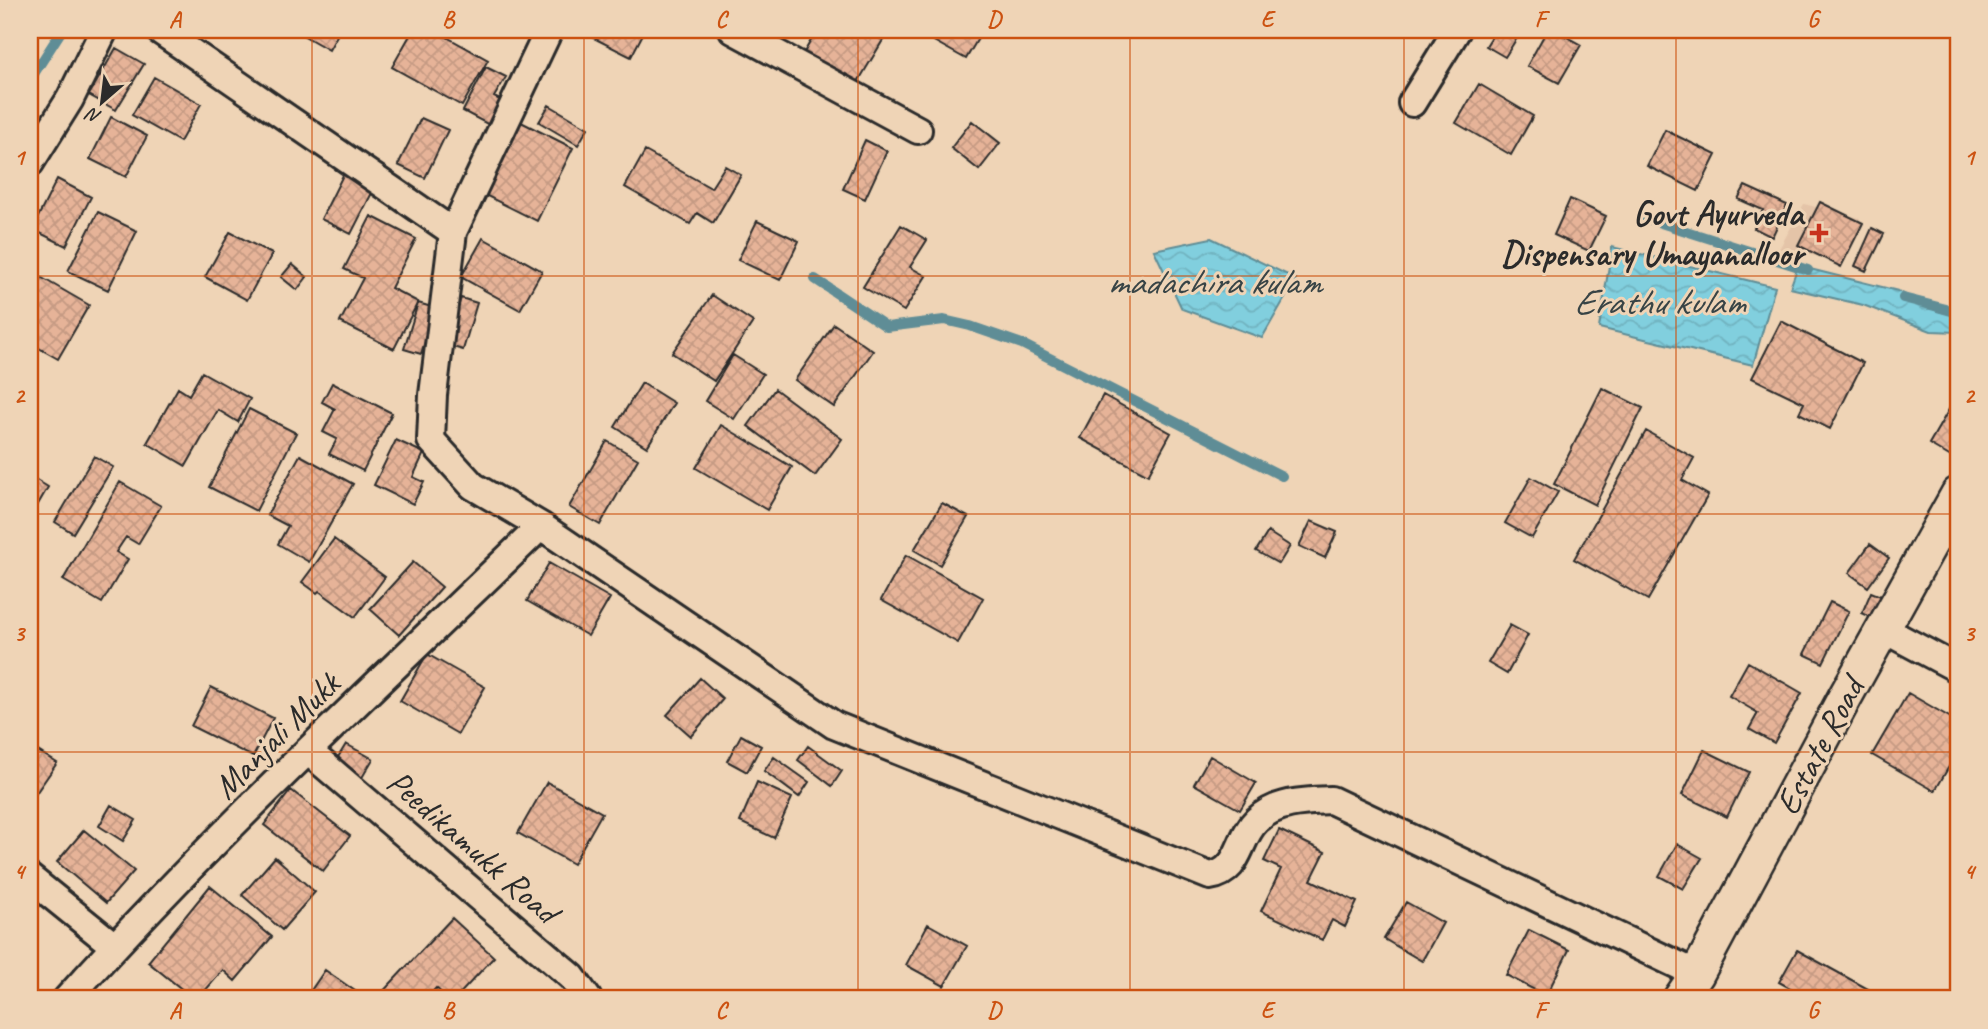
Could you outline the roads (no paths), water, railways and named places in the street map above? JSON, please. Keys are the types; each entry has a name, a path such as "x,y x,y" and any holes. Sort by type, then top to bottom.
{"street":[{"path":"30,163 70,99 104,30"},
{"path":"159,30 453,232"},
{"path":"549,30 453,232 433,395 431,440 473,486 541,526 834,725 1210,876 1222,874 1232,866 1244,838 1258,819 1283,804 1331,800 1688,987"},
{"path":"733,30 918,130"},
{"path":"1412,103 1457,30"},
{"name":"Estate Road","path":"1688,987 1958,494"},
{"name":"Manjali Mukk","path":"67,999 114,946 308,751 541,526"},
{"path":"1883,629 1958,669"},
{"name":"Peedikamukk Road","path":"308,751 572,977 588,999"},
{"path":"30,878 114,946"}],"water":[{"name":"madachira kulam","path":"1211,238 1296,279 1262,338 1182,309 1154,250"},
{"name":"Erathu kulam","path":"1612,247 1775,287 1753,365 1599,328"},
{"path":"1798,266 1898,291 1937,311 1958,317 1958,332 1931,331 1863,305 1790,288"}],"waterway":[{"path":"30,80 62,30"},
{"path":"1642,217 1808,270"},
{"path":"815,279 887,327 944,320 1022,344 1282,476"},
{"path":"1903,298 1958,312"}],"place":[{"name":"Govt Ayurveda Dispensary Umayanalloor","path":"1819,233"}]}
